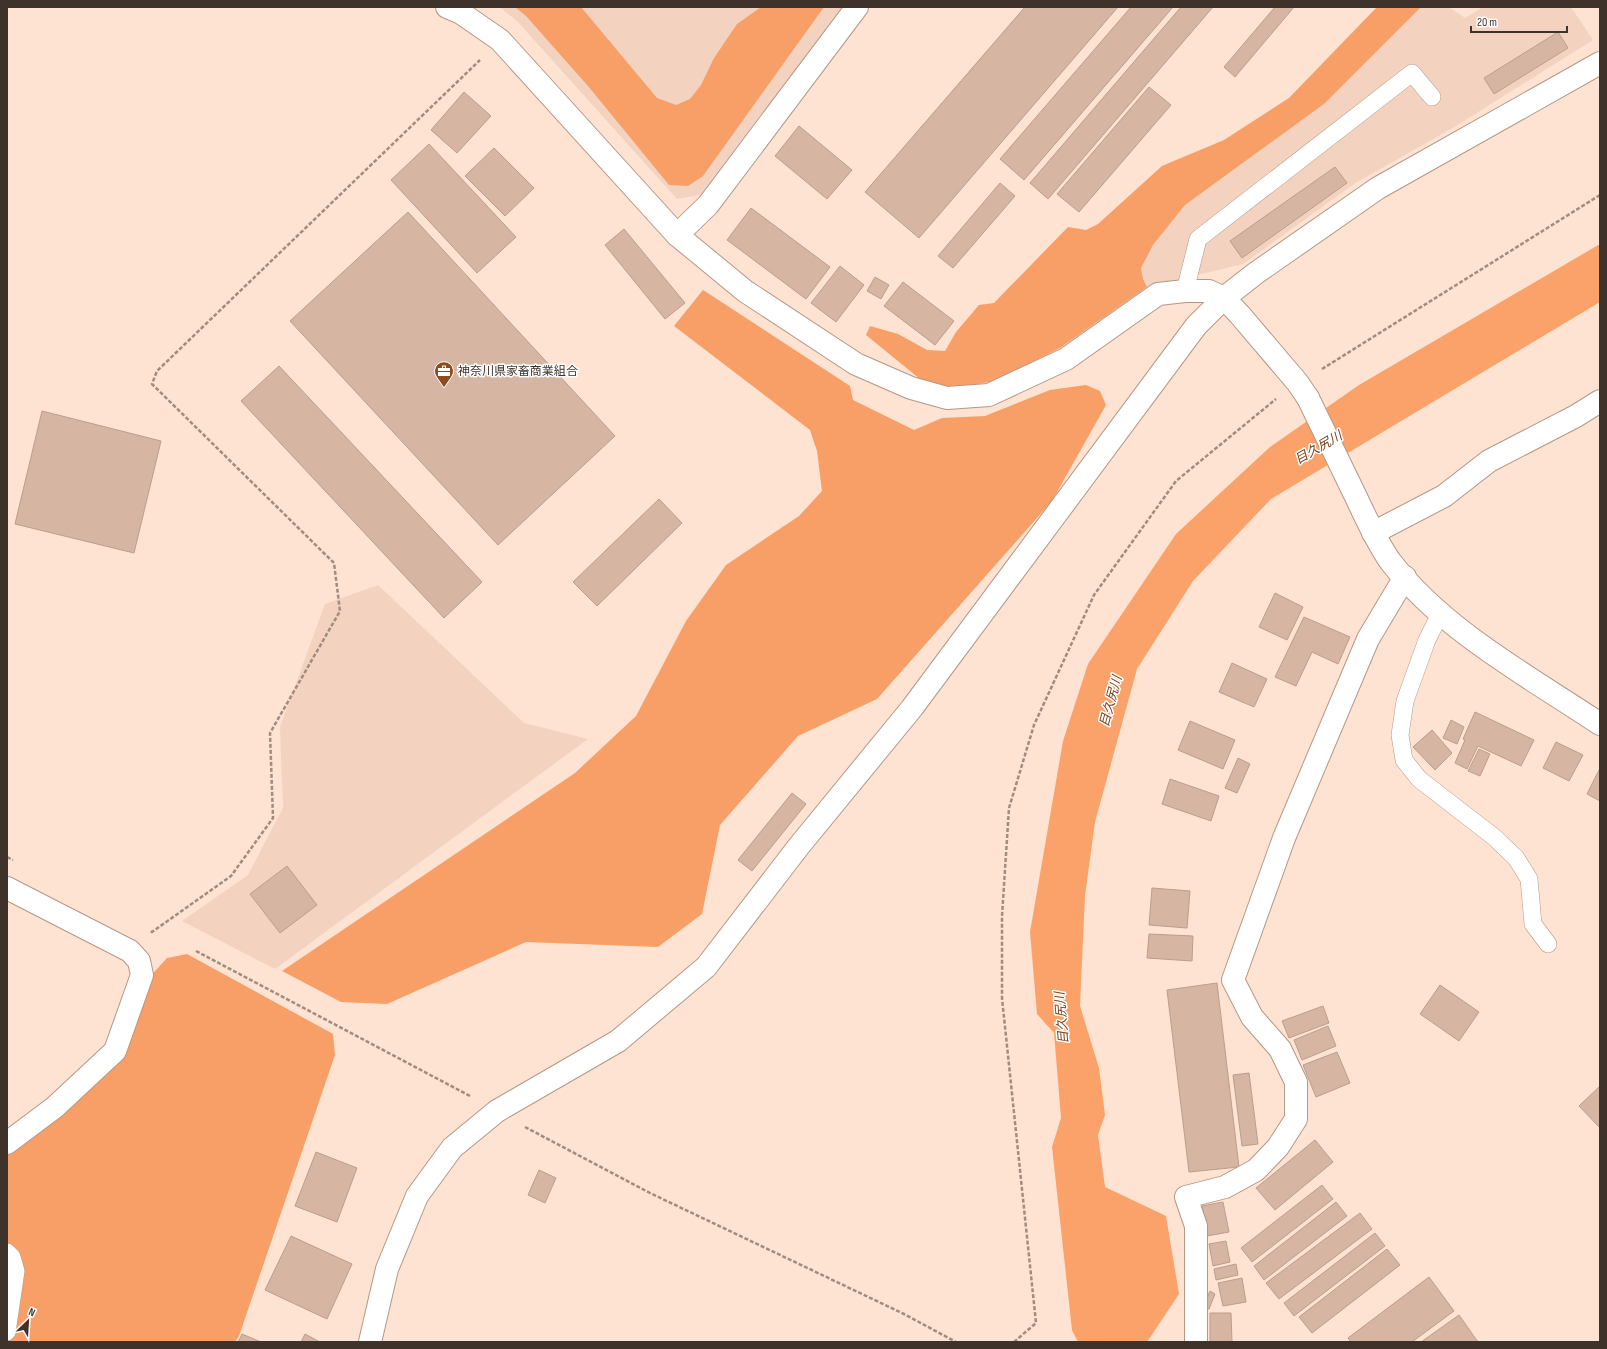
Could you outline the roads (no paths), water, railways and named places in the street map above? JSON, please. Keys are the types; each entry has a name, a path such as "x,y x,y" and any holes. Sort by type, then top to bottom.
{"street":[{"path":"447,7 461,13 500,40 677,235 745,291 856,364 911,388 947,398 990,395 1066,359 1158,294 1185,290 1209,291 1224,298 1308,398 1373,533 1390,560 1405,578 1440,614 1471,638 1600,724"},
{"path":"677,235 708,205 857,7"},
{"path":"370,1342 387,1269 417,1196 452,1148 497,1111 618,1041 706,967 800,846 912,708 1196,326 1224,298 1256,273 1378,188 1600,63"},
{"path":"1373,533 1444,496 1489,461 1576,416 1600,401"},
{"path":"1196,1342 1196,1226 1186,1197 1226,1187 1256,1170 1278,1147 1296,1119 1296,1082 1280,1049 1252,1017 1233,980 1284,838 1368,639 1405,578"},
{"path":"7,888 130,951 139,962 142,975 115,1051 55,1107 7,1143"}],"lane":[{"path":"1185,290 1198,239 1204,234 1412,73 1432,97"},
{"path":"1440,614 1424,647 1405,701 1400,735 1404,760 1419,779 1494,837 1516,858 1529,879 1533,924 1548,944"},
{"path":"7,1252 12,1257 16,1271 7,1332"}],"water":[{"name":"目久尻川","path":"1600,244 1600,302 1271,499 1193,581 1137,669 1095,822 1085,896 1080,1006 1099,1068 1105,1115 1098,1135 1105,1187 1166,1216 1179,1294 1147,1342 1078,1342 1072,1330 1052,1147 1061,1118 1054,1033 1037,1014 1030,932 1063,741 1088,664 1176,534 1270,447 1359,385"}],"place":[{"name":"神奈川県家畜商業組合","path":"444,388"}]}
